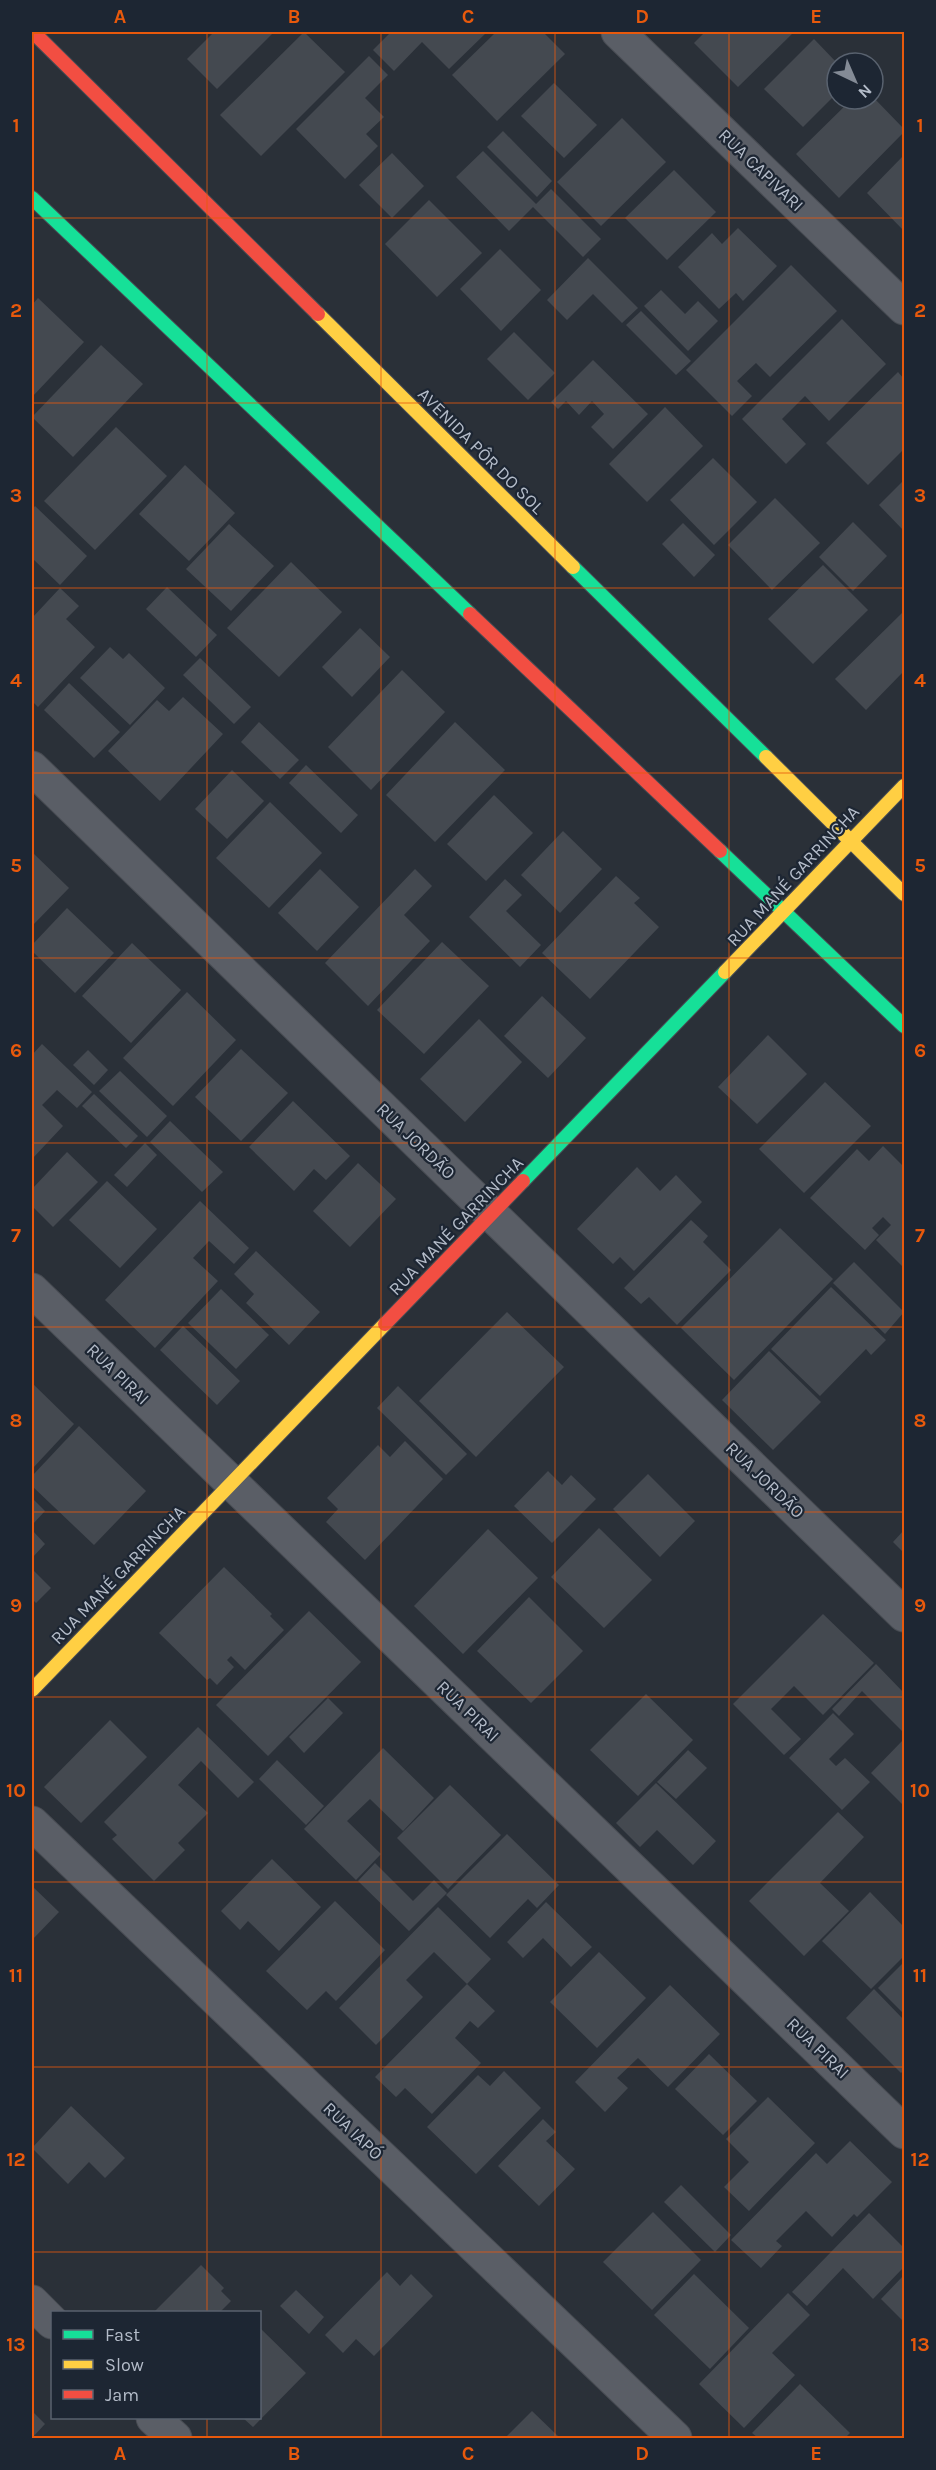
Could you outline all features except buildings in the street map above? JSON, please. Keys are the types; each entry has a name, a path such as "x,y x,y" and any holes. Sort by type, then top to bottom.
{"street":[{"name":"AVENIDA PÔR DO SOL","path":"33,32 904,894"},
{"name":"RUA CAPIVARI","path":"618,32 904,308"},
{"path":"32,198 904,1026"},
{"name":"RUA JORDÃO","path":"32,768 904,1615"},
{"name":"RUA MANÉ GARRINCHA","path":"32,1690 904,786"},
{"name":"RUA PIRAI","path":"32,1290 904,2132"},
{"name":"RUA IAPÓ","path":"32,1823 675,2439"},
{"path":"32,2302 51,2321"},
{"path":"154,2419 175,2439"}],"traffic: fast":[{"path":"32,198 470,614"},
{"path":"573,567 766,757"},
{"path":"720,851 904,1026"},
{"path":"523,1181 725,972"}],"traffic: slow":[{"path":"318,314 573,567"},
{"path":"766,757 904,894"},
{"path":"725,972 904,786"},
{"path":"32,1690 385,1324"}],"traffic: jam":[{"path":"33,32 318,314"},
{"path":"470,614 720,851"},
{"path":"385,1324 523,1181"}]}
